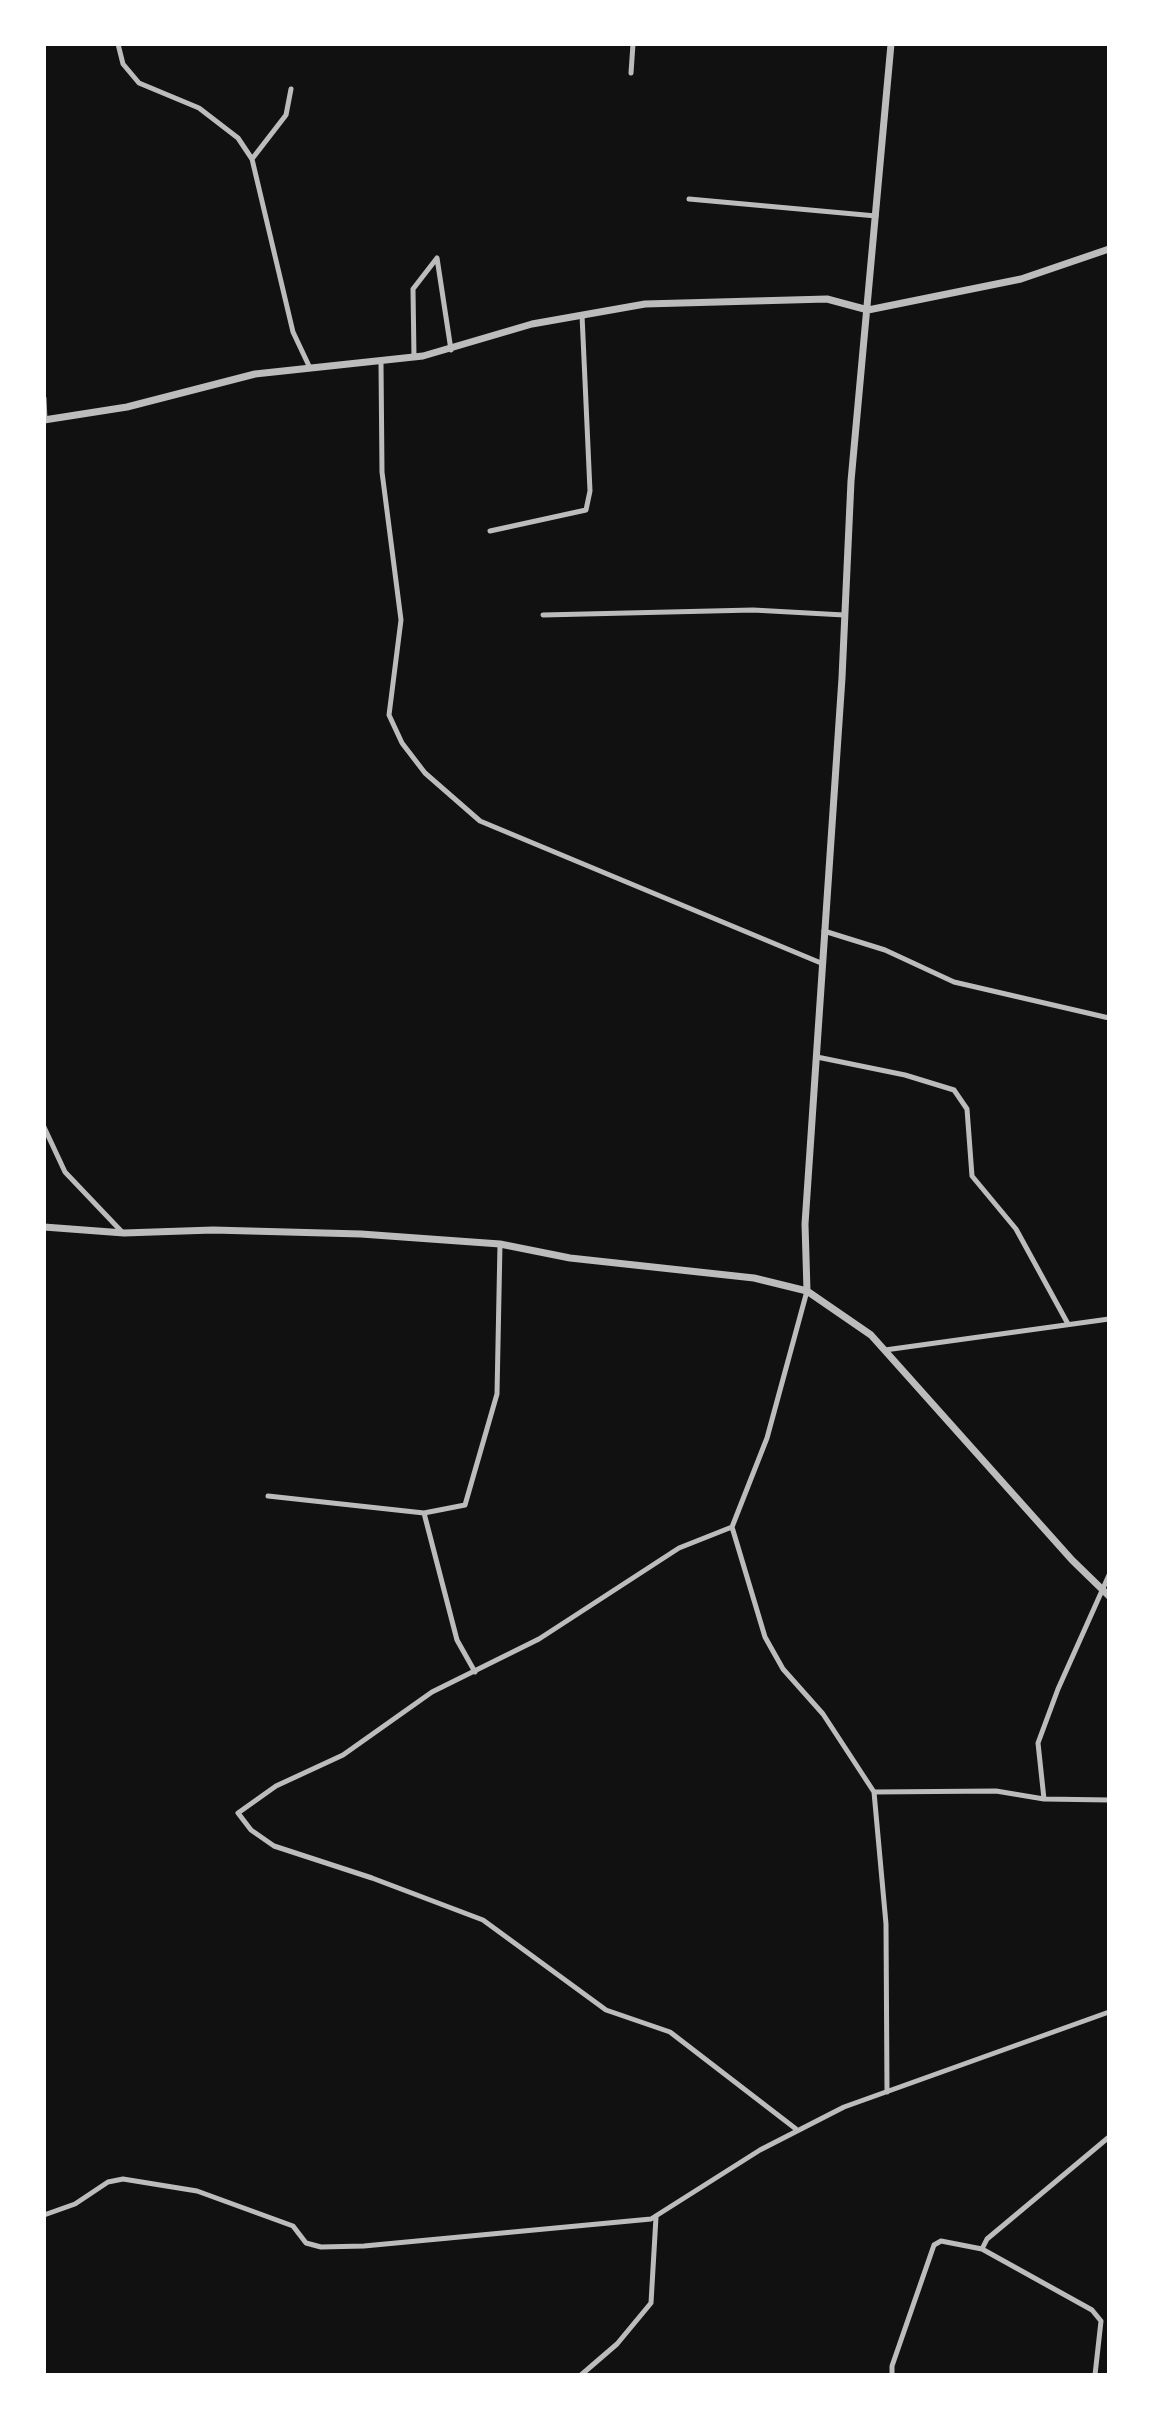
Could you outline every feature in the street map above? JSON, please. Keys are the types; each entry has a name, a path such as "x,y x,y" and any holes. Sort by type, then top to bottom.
{"street":[{"path":"118,44 123,64 139,83 199,108 238,138 252,159 293,332 310,369"},
{"path":"631,73 633,44"},
{"path":"887,2092 886,1924 874,1792 823,1714 783,1669 765,1637 732,1527 767,1438 807,1291 805,1224 851,481 891,44"},
{"path":"252,159 286,115 291,89"},
{"path":"689,199 877,216"},
{"path":"44,398 45,420 127,407 255,374 414,358 451,350 532,324 645,304 838,300 868,310 1021,279 1109,249"},
{"path":"414,358 413,289 437,258 451,350"},
{"path":"490,531 586,510 590,491 582,314"},
{"path":"381,363 382,472 401,620 389,715 402,743 425,773 480,821 821,963"},
{"path":"543,615 753,610 844,615"},
{"path":"824,931 858,940 954,982 1109,1018"},
{"path":"817,1057 941,1084 963,1100 969,1123 972,1176 1016,1229 1068,1324"},
{"path":"44,1127 65,1172 124,1233"},
{"path":"44,1227 124,1233 213,1230 361,1234 500,1244 570,1258 754,1278 807,1291 849,1317 884,1350 1106,1593"},
{"path":"268,1496 424,1513 465,1505 497,1394 500,1244"},
{"path":"884,1350 1109,1319"},
{"path":"424,1513 457,1640 475,1672"},
{"path":"732,1527 679,1548 539,1639 432,1692 392,1724 343,1755 276,1786 238,1813 251,1830 274,1846 359,1873 483,1920 606,2010 670,2032 796,2129"},
{"path":"1044,1799 1038,1743 1106,1593 1109,1575"},
{"path":"874,1792 996,1791 1044,1799 1109,1800"},
{"path":"44,2215 75,2204 108,2182 123,2179 197,2191 293,2226 306,2243 321,2247 611,2224 656,2216 796,2129 887,2092 1109,2012"},
{"path":"982,2249 987,2239 1109,2137"},
{"path":"581,2375 617,2344 651,2303 656,2216"},
{"path":"892,2375 892,2366 934,2245 941,2241 959,2242 982,2249 1092,2310 1101,2321 1095,2375"}]}
